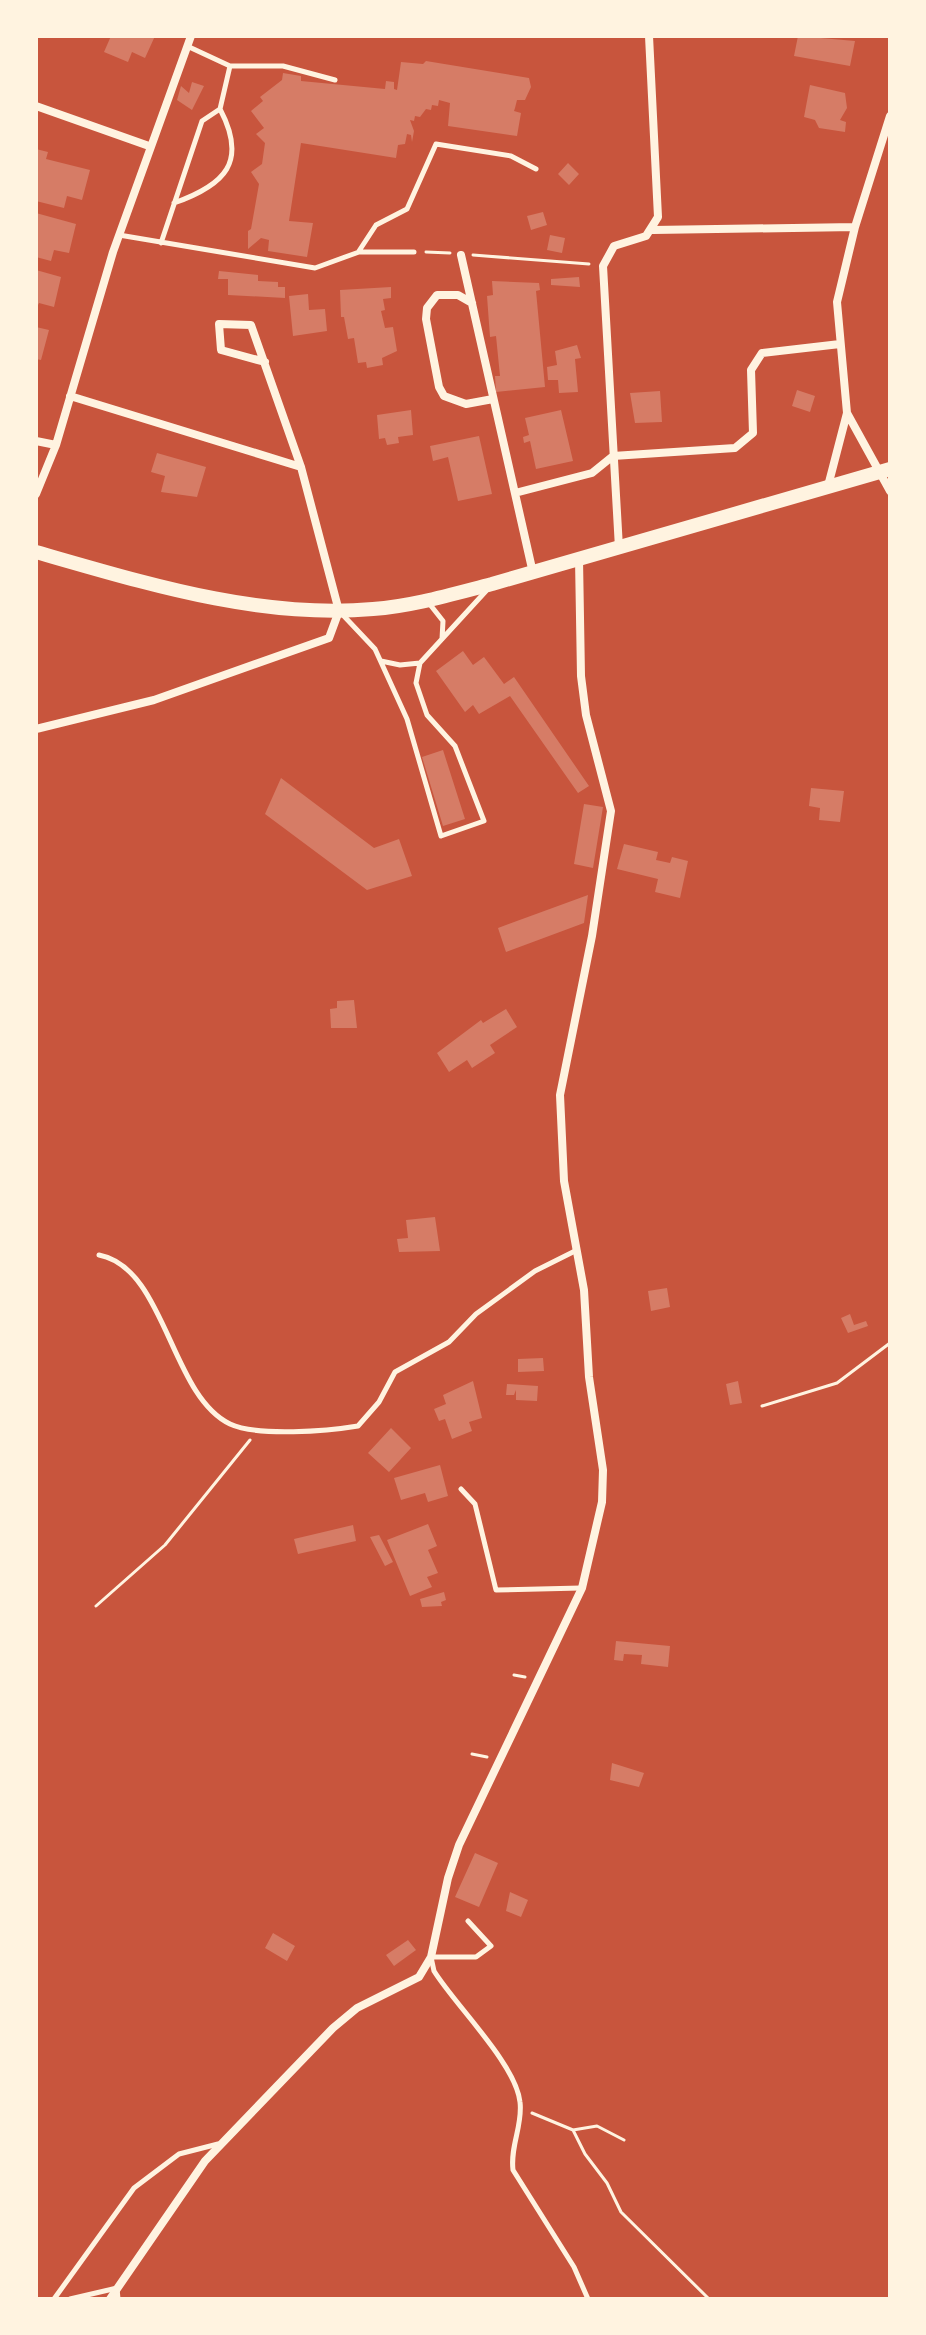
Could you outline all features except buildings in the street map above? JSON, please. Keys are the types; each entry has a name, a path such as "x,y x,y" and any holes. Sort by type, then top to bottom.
{"main road":[{"path":"36,552 138,581 224,600 339,611 427,601 885,470"}],"street":[{"path":"36,494 56,445 118,235 191,36"},
{"path":"619,548 603,266 614,246 646,236 653,230 660,205 649,36"},
{"path":"36,106 149,146"},
{"path":"828,486 847,413 837,302 855,227 890,116"},
{"path":"653,230 855,227"},
{"path":"461,255 533,573"},
{"path":"472,303 448,293 437,295 427,308 426,319 439,387 444,396 466,404 493,399"},
{"path":"36,729 154,700 329,638 339,611 301,467 265,362 251,325 219,324 221,350 265,362"},
{"path":"515,493 592,473 613,456 735,448 746,442 753,433 751,370 762,353 840,344"},
{"path":"70,396 301,467"},
{"path":"847,413 885,470 890,491"},
{"path":"36,441 56,445"},
{"path":"110,2299 205,2161 333,2028 357,2008 419,1977 431,1957 448,1878 459,1845 582,1588 602,1502 603,1470 589,1377 584,1290 564,1181 560,1095 592,936 611,811 586,715 581,676 579,559"}],"lane":[{"path":"187,46 230,66 283,66 335,80"},
{"path":"174,203 204,193 225,175 232,148 229,125 220,109 230,66"},
{"path":"161,243 202,121 220,109"},
{"path":"359,252 376,225 407,209 436,144 511,156 536,169"},
{"path":"118,235 315,268 359,252 414,252"},
{"path":"339,611 375,649 407,719 441,836 484,821 455,746 427,715 416,683 420,663 492,584"},
{"path":"427,601 443,621 442,640"},
{"path":"380,660 400,665 420,663"},
{"path":"99,1255 111,1257 127,1267 214,1413 245,1429 261,1429 358,1426 371,1414 395,1372 449,1342 476,1314 535,1271 578,1250"},
{"path":"461,1489 475,1504 496,1590 582,1588"},
{"path":"468,1921 491,1946 486,1951 457,1959 431,1957 440,1979 506,2069 520,2103 511,2155 513,2170 574,2267 588,2299"},
{"path":"54,2299 134,2188 179,2154 223,2143"},
{"path":"70,2299 117,2288 118,2299"}],"path":[{"path":"414,252 603,266"},
{"path":"762,1406 837,1383 890,1343"},
{"path":"96,1606 165,1545 261,1429"},
{"path":"520,2103 532,2113 573,2130 597,2126 624,2140"},
{"path":"573,2130 585,2154 607,2183 621,2212 709,2299"}]}
